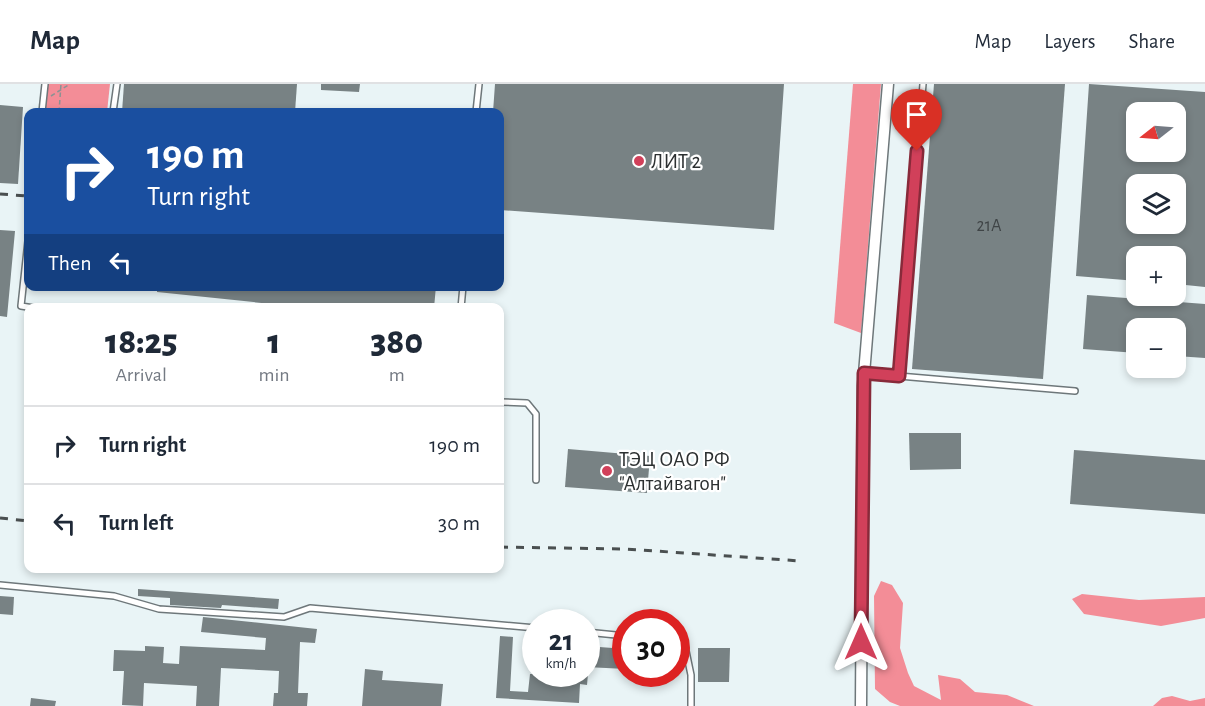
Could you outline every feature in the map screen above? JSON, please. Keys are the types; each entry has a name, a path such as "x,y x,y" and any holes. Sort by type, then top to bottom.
{"street":[{"path":"861,706 864,373 888,84"}],"lane":[{"path":"43,108 45,84"},
{"path":"114,108 117,84"},
{"path":"476,108 479,84"},
{"path":"899,376 923,84"},
{"path":"24,278 21,306 24,306"},
{"path":"864,373 1075,391"},
{"path":"504,402 527,403 536,414 536,480"},
{"path":"0,585 114,597 159,609 284,618 310,608 522,627"},
{"path":"690,670 691,706"}],"path":[{"path":"59,108 61,84"},
{"path":"44,100 70,84"}],"shaded area":[{"path":"47,84 110,84 107,108 45,108"},
{"path":"853,84 881,84 861,333 834,323"},
{"path":"881,581 892,585 903,603 900,648 914,686 941,700 938,675 960,679 975,692 1007,695 1034,706 900,706 890,702 875,689 874,596"},
{"path":"1082,594 1139,600 1205,597 1205,618 1161,626 1084,614 1072,599"},
{"path":"1172,696 1190,701 1205,698 1205,706 1153,706 1162,698"}],"building":[{"path":"124,84 297,84 295,108 122,108"},
{"path":"321,84 360,84 359,92 321,90"},
{"name":"ЛИТ 2","path":"495,84 784,84 774,230 504,210 504,108 493,108"},
{"path":"934,84 1065,84 1043,379 912,369"},
{"path":"1089,84 1205,92 1205,287 1186,285 1186,246 1126,246 1126,280 1076,276"},
{"path":"0,105 23,107 18,184 0,183"},
{"path":"0,230 15,231 7,317 0,316"},
{"path":"436,291 434,303 262,303 157,292"},
{"path":"1087,295 1126,298 1126,306 1186,306 1186,303 1205,304 1205,358 1186,357 1186,318 1126,318 1126,352 1083,349"},
{"path":"909,433 961,433 961,469 910,470"},
{"name":"ТЭЦ ОАО РФ \"Алтайвагон\"","path":"568,449 650,456 647,493 565,487"},
{"path":"1074,450 1205,460 1205,514 1070,504"},
{"path":"138,589 279,599 278,609 222,605 221,608 170,605 170,598 138,596"},
{"path":"0,596 14,597 13,615 0,614"},
{"path":"203,617 317,629 315,643 300,642 298,693 308,693 307,706 273,706 274,693 278,693 279,671 221,668 219,706 196,706 197,686 144,683 143,706 122,705 124,671 113,671 114,650 145,651 145,646 164,647 163,663 179,664 180,646 265,650 266,638 201,632"},
{"path":"500,636 513,637 510,691 528,692 529,687 580,687 579,703 496,698"},
{"path":"600,647 612,648 612,668 600,668"},
{"path":"698,648 730,648 729,682 698,682"},
{"path":"365,669 383,671 382,680 443,684 441,706 362,706"},
{"path":"31,698 56,701 55,706 30,706"}],"railway":[{"path":"0,194 24,196"},
{"path":"0,518 24,521"},
{"path":"504,547 626,549 801,561"}],"place":[{"name":"ЛИТ 2","path":"639,161"},
{"name":"ТЭЦ ОАО РФ \"Алтайвагон\"","path":"607,471"}],"route":[{"path":"861,642 862,386 864,373 899,376 917,151"}]}
